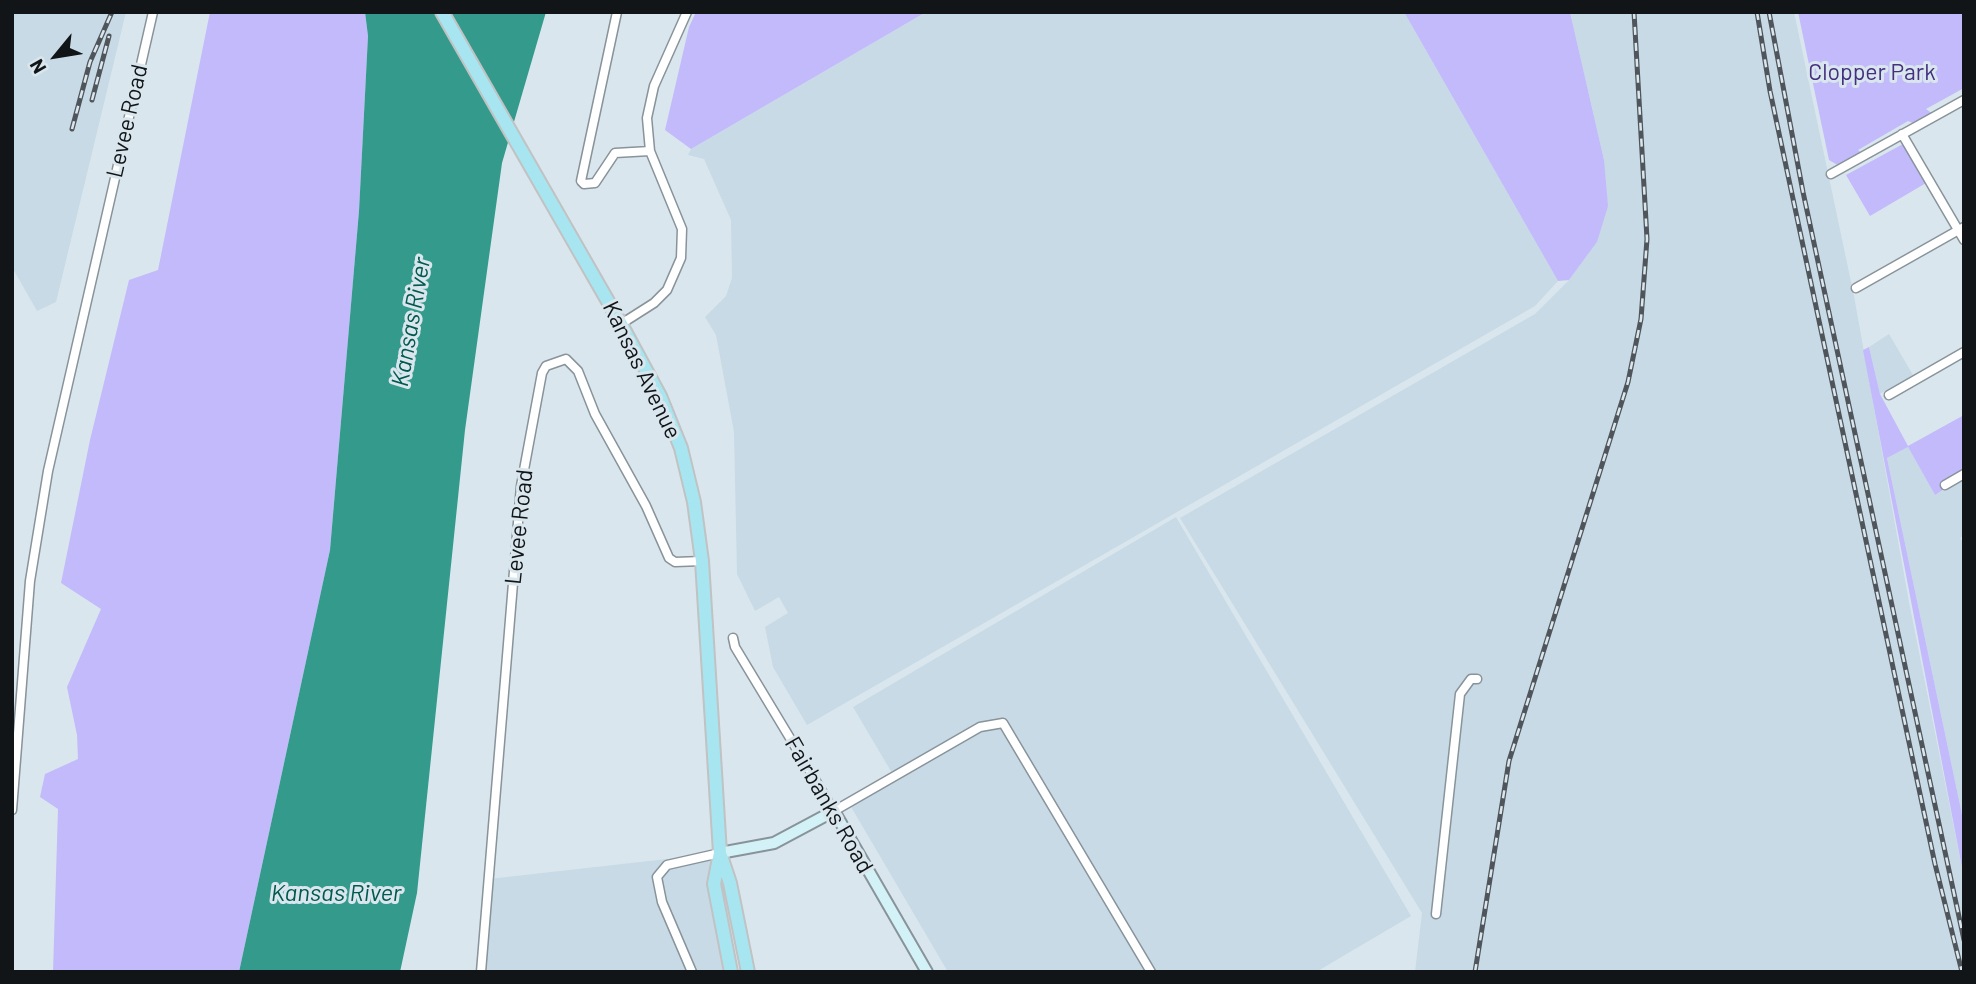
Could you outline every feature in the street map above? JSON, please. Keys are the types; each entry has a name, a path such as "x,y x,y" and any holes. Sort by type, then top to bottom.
{"main road":[{"name":"Kansas Avenue","path":"442,12 621,324 660,396 681,448 694,502 702,561 720,853 714,884 731,972"},
{"name":"Kansas Avenue","path":"720,853 730,883 748,972"}],"street":[{"name":"Levee Road","path":"12,810 30,581 48,471 153,12"},
{"path":"617,12 581,181 590,185 595,183 615,153 650,151"},
{"path":"621,324 654,303 667,290 681,258 682,229 678,215 650,151 649,106 687,12"},
{"path":"1831,174 1964,100"},
{"path":"1902,134 1961,229 1964,240"},
{"path":"1856,288 1961,229"},
{"path":"1889,395 1964,352"},
{"name":"Levee Road","path":"481,972 521,486 542,373 546,366 566,359 578,371 595,414 646,506 669,558 675,562 702,561"},
{"path":"1945,485 1964,474"},
{"name":"Fairbanks Road","path":"733,638 735,647 927,972"},
{"path":"1436,914 1460,694 1471,679 1477,679"},
{"path":"692,972 662,902 657,877 667,865 774,843 980,726 1003,723 1151,972"}],"shaded area":[{"path":"12,12 126,12 56,302 37,311 12,267"},
{"path":"926,12 1404,12 1558,281 1535,306 807,725 773,667 765,627 788,613 779,597 755,611 737,574 734,432 716,335 705,317 726,296 732,278 731,220 704,159 688,155 691,149"},
{"path":"1570,12 1794,12 1854,296 1909,602 1964,878 1964,972 1415,972 1422,913 1180,518 1535,314 1569,280 1597,242 1604,160"},
{"path":"1889,334 1913,375 1880,394 1869,347"},
{"path":"1908,447 1935,495 1964,479 1964,535 1960,538 1964,544 1964,824 1887,458"},
{"path":"1176,517 1411,916 1316,972 948,972 847,800 892,773 853,707"},
{"path":"720,853 714,884 731,972 481,972 489,879"}],"green space":[{"path":"210,12 365,12 368,36 359,211 330,550 239,972 53,972 58,809 40,797 45,774 78,759 77,735 67,687 101,609 61,583 90,440 129,280 158,270"},
{"path":"696,12 926,12 691,149 665,130 689,27"},
{"path":"1404,12 1570,12 1604,160 1608,206 1597,242 1569,280 1558,281"},
{"name":"Clopper Park","path":"1798,12 1964,12 1964,88 1926,109 1933,114 1915,124 1908,121 1858,150 1863,154 1841,167 1829,160"},
{"path":"1903,144 1926,183 1870,216 1846,175"},
{"path":"1869,347 1880,394 1908,446 1964,415 1964,471 1941,484 1943,490 1935,495 1908,447 1887,458 1964,824 1964,878 1863,350"}],"water":[{"name":"Kansas River","path":"365,12 546,12 502,163 465,430 417,893 400,972 239,972 330,550 359,211 368,36"}],"railway":[{"path":"72,129 90,62 112,12"},
{"path":"1475,972 1509,761 1628,382 1641,319 1647,239 1634,12"},
{"path":"1757,12 1770,91 1935,864 1962,972"},
{"path":"1769,12 1803,192 1964,940"},
{"path":"92,100 109,36"}]}
